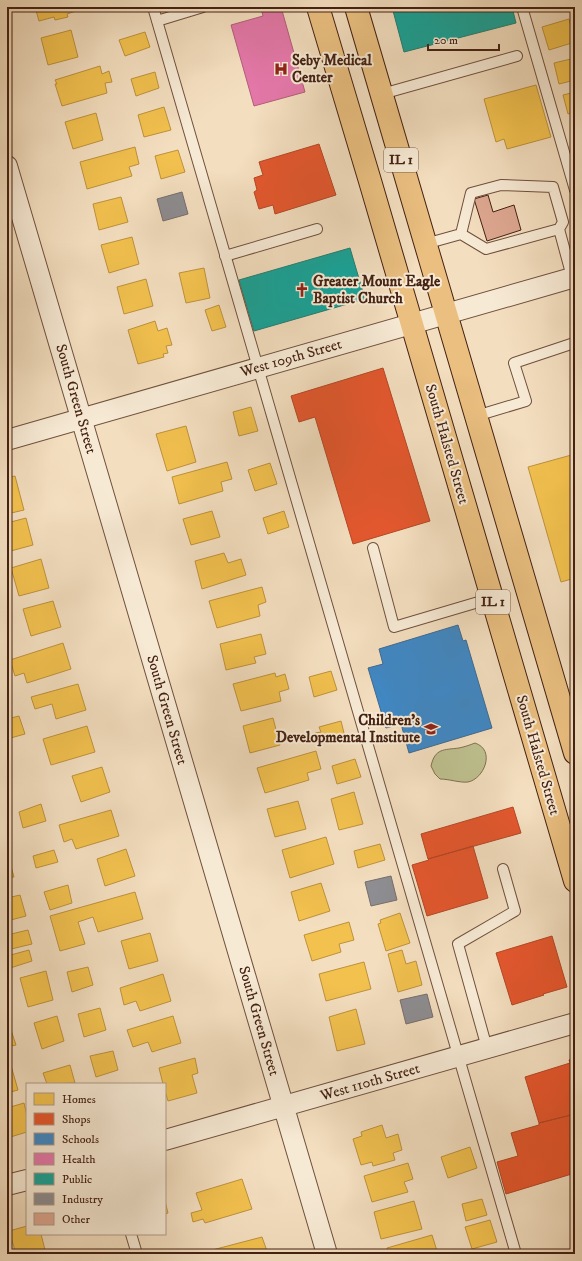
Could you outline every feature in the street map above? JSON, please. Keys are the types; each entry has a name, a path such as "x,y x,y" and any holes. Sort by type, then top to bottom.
{"main road":[{"name":"South Halsted Street","path":"318,7 575,882"},
{"name":"IL 1","path":"356,7 575,753"}],"street":[{"name":"South Green Street","path":"7,166 327,1254"},
{"name":"West 109th Street","path":"7,440 574,277"},
{"name":"West 110th Street","path":"166,1140 575,1023"},
{"path":"7,1185 26,1180"}],"lane":[{"path":"153,7 516,1254"},
{"path":"157,21 203,7"},
{"path":"522,7 575,190"},
{"path":"382,94 517,56"},
{"path":"462,234 471,194 501,185 553,187 563,222 559,230 574,277"},
{"path":"225,256 317,229"},
{"path":"425,244 462,234 486,249 559,230"},
{"path":"476,416 526,402 514,363 574,344"},
{"path":"373,548 394,626 492,598"},
{"path":"487,1048 458,944 515,911 503,870"},
{"path":"131,1235 137,1254"}],"green space":[{"path":"475,743 485,752 486,758 483,770 474,780 465,782 440,779 435,774 431,766 435,756 438,753"}],"building: Homes":[{"path":"35,7 82,7 82,9 67,14 68,17 55,20 54,17 39,21"},
{"path":"569,19 575,42 549,50 542,27"},
{"path":"71,30 78,57 48,65 41,38"},
{"path":"145,32 150,47 125,56 119,40"},
{"path":"575,58 575,80 559,84 554,63"},
{"path":"100,66 102,74 109,71 112,82 105,83 107,93 62,106 55,80"},
{"path":"155,72 159,88 136,96 131,79"},
{"path":"536,85 551,137 507,149 504,139 496,142 484,99"},
{"path":"575,92 575,112 568,114 563,95"},
{"path":"164,107 171,130 144,137 138,115"},
{"path":"96,113 103,140 73,149 65,122"},
{"path":"135,147 139,164 129,167 132,176 87,189 80,162"},
{"path":"178,150 185,172 161,179 155,156"},
{"path":"121,197 128,222 99,230 93,204"},
{"path":"132,237 139,264 109,273 101,245"},
{"path":"204,268 210,298 186,303 179,273"},
{"path":"146,279 153,306 124,314 117,287"},
{"path":"219,305 226,327 212,331 205,310"},
{"path":"155,321 158,331 167,328 172,345 166,346 168,353 163,354 164,357 138,364 128,330"},
{"path":"251,407 258,431 239,436 233,412"},
{"path":"186,426 196,462 167,471 156,434"},
{"path":"575,454 575,578 561,582 528,467"},
{"path":"227,462 232,479 221,482 223,491 179,504 172,477"},
{"path":"270,463 277,484 255,491 248,470"},
{"path":"15,476 24,510 7,514 7,478"},
{"path":"212,511 220,537 191,545 183,519"},
{"path":"284,511 289,527 268,534 263,518"},
{"path":"26,518 33,545 7,552 7,523"},
{"path":"224,553 228,563 241,559 246,575 202,589 195,561"},
{"path":"41,559 49,588 19,596 11,568"},
{"path":"262,587 266,602 258,605 260,616 217,628 209,601"},
{"path":"53,601 61,627 31,636 23,609"},
{"path":"261,634 266,654 254,657 256,663 226,670 220,644"},
{"path":"63,643 71,669 27,683 24,673 15,676 10,660"},
{"path":"331,671 337,690 314,697 309,677"},
{"path":"275,673 276,677 285,674 289,689 279,692 281,701 241,711 233,684"},
{"path":"7,679 11,695 7,696"},
{"path":"78,684 86,710 56,719 52,704 35,709 31,697"},
{"path":"19,716 25,734 7,739 7,719"},
{"path":"273,718 280,745 250,753 243,726"},
{"path":"341,721 345,737 318,745 315,733 321,732 319,727"},
{"path":"87,726 95,752 51,765 43,739"},
{"path":"316,751 321,769 307,773 309,780 265,793 257,768"},
{"path":"355,759 361,777 337,784 332,766"},
{"path":"102,767 110,792 81,802 72,776"},
{"path":"354,792 363,824 339,830 331,799"},
{"path":"298,801 306,829 275,837 267,809"},
{"path":"41,804 46,821 23,828 19,812"},
{"path":"111,810 119,836 76,849 72,839 64,842 59,825"},
{"path":"326,837 334,864 290,878 282,850"},
{"path":"380,844 385,860 358,868 354,851"},
{"path":"126,849 135,876 105,886 97,859"},
{"path":"54,850 58,862 36,868 33,856"},
{"path":"9,859 14,877 7,878 7,860"},
{"path":"321,883 330,911 299,921 291,892"},
{"path":"68,885 72,903 50,910 44,892"},
{"path":"135,892 143,919 98,932 93,917 78,922 85,944 60,951 50,916"},
{"path":"20,895 26,916 7,921 7,898"},
{"path":"400,913 410,943 386,951 378,924 381,923 380,920"},
{"path":"349,922 354,940 339,944 341,952 312,961 304,935"},
{"path":"28,930 32,944 7,950 7,935"},
{"path":"150,933 158,961 129,969 121,941"},
{"path":"29,950 32,961 7,969 7,956"},
{"path":"402,950 406,964 416,961 422,985 398,992 388,954"},
{"path":"364,962 371,989 326,1001 319,974"},
{"path":"88,967 93,985 72,992 67,972"},
{"path":"46,971 53,1000 28,1007 20,978"},
{"path":"163,974 171,1001 140,1011 136,1001 124,1005 120,988"},
{"path":"100,1008 106,1030 84,1037 78,1014"},
{"path":"356,1009 365,1044 337,1051 329,1017"},
{"path":"57,1016 64,1041 42,1049 34,1023"},
{"path":"173,1016 181,1043 152,1052 148,1042 133,1047 127,1030"},
{"path":"7,1018 16,1045 7,1047"},
{"path":"113,1051 118,1070 96,1077 90,1056"},
{"path":"195,1058 198,1073 192,1075 197,1093 168,1101 166,1094 166,1083 163,1083 159,1068"},
{"path":"10,1062 18,1090 7,1093 7,1063"},
{"path":"70,1065 75,1083 47,1083 43,1073"},
{"path":"24,1103 26,1112 26,1132 7,1138 7,1108"},
{"path":"382,1125 386,1138 398,1134 402,1150 393,1153 395,1160 373,1166 372,1162 361,1165 353,1139 362,1136 361,1132"},
{"path":"470,1147 477,1168 448,1178 441,1157"},
{"path":"408,1163 413,1179 404,1182 408,1192 372,1202 364,1176"},
{"path":"242,1179 252,1209 205,1223 203,1219 193,1222 191,1213 202,1210 196,1193"},
{"path":"482,1199 487,1215 466,1221 462,1204"},
{"path":"414,1201 422,1229 381,1239 374,1212"},
{"path":"490,1220 497,1242 472,1249 465,1227"},
{"path":"26,1226 26,1235 41,1235 46,1254 16,1254 9,1231"},
{"path":"432,1235 438,1254 388,1254 387,1248"},
{"path":"262,1237 267,1251 258,1254 197,1254"}],"building: Shops":[{"path":"319,144 336,195 275,214 273,205 259,209 254,192 257,190 254,178 263,175 259,162"},
{"path":"383,368 430,521 353,544 315,417 299,422 291,396"},
{"path":"513,807 521,833 428,859 421,834"},
{"path":"473,846 488,898 427,916 412,865"},
{"path":"552,936 567,987 512,1005 496,953"},
{"path":"575,1058 575,1114 539,1123 525,1077 570,1063 569,1060"},
{"path":"575,1114 575,1173 506,1194 497,1162 518,1156 511,1133 539,1125 539,1123"}],"building: Schools":[{"path":"458,625 463,641 466,640 492,728 409,753 401,724 386,728 368,668 383,664 379,649"}],"building: Health":[{"path":"281,7 305,92 254,106 231,25 263,16 262,12"}],"building: Public":[{"path":"392,7 512,7 516,23 404,52"},
{"name":"Greater Mount Eagle Baptist Church","path":"350,248 365,299 254,331 239,280"}],"building: Industry":[{"path":"182,192 188,214 163,221 157,199"},
{"path":"391,876 397,900 371,906 365,882"},
{"path":"427,994 433,1017 406,1024 400,1000"}],"building: Other":[{"path":"488,195 493,212 514,205 521,230 487,241 474,199"}],"place":[{"name":"Seby Medical Center","path":"281,69"},
{"name":"Greater Mount Eagle Baptist Church","path":"302,290"},
{"name":"Children's Developmental Institute","path":"431,729"}]}
